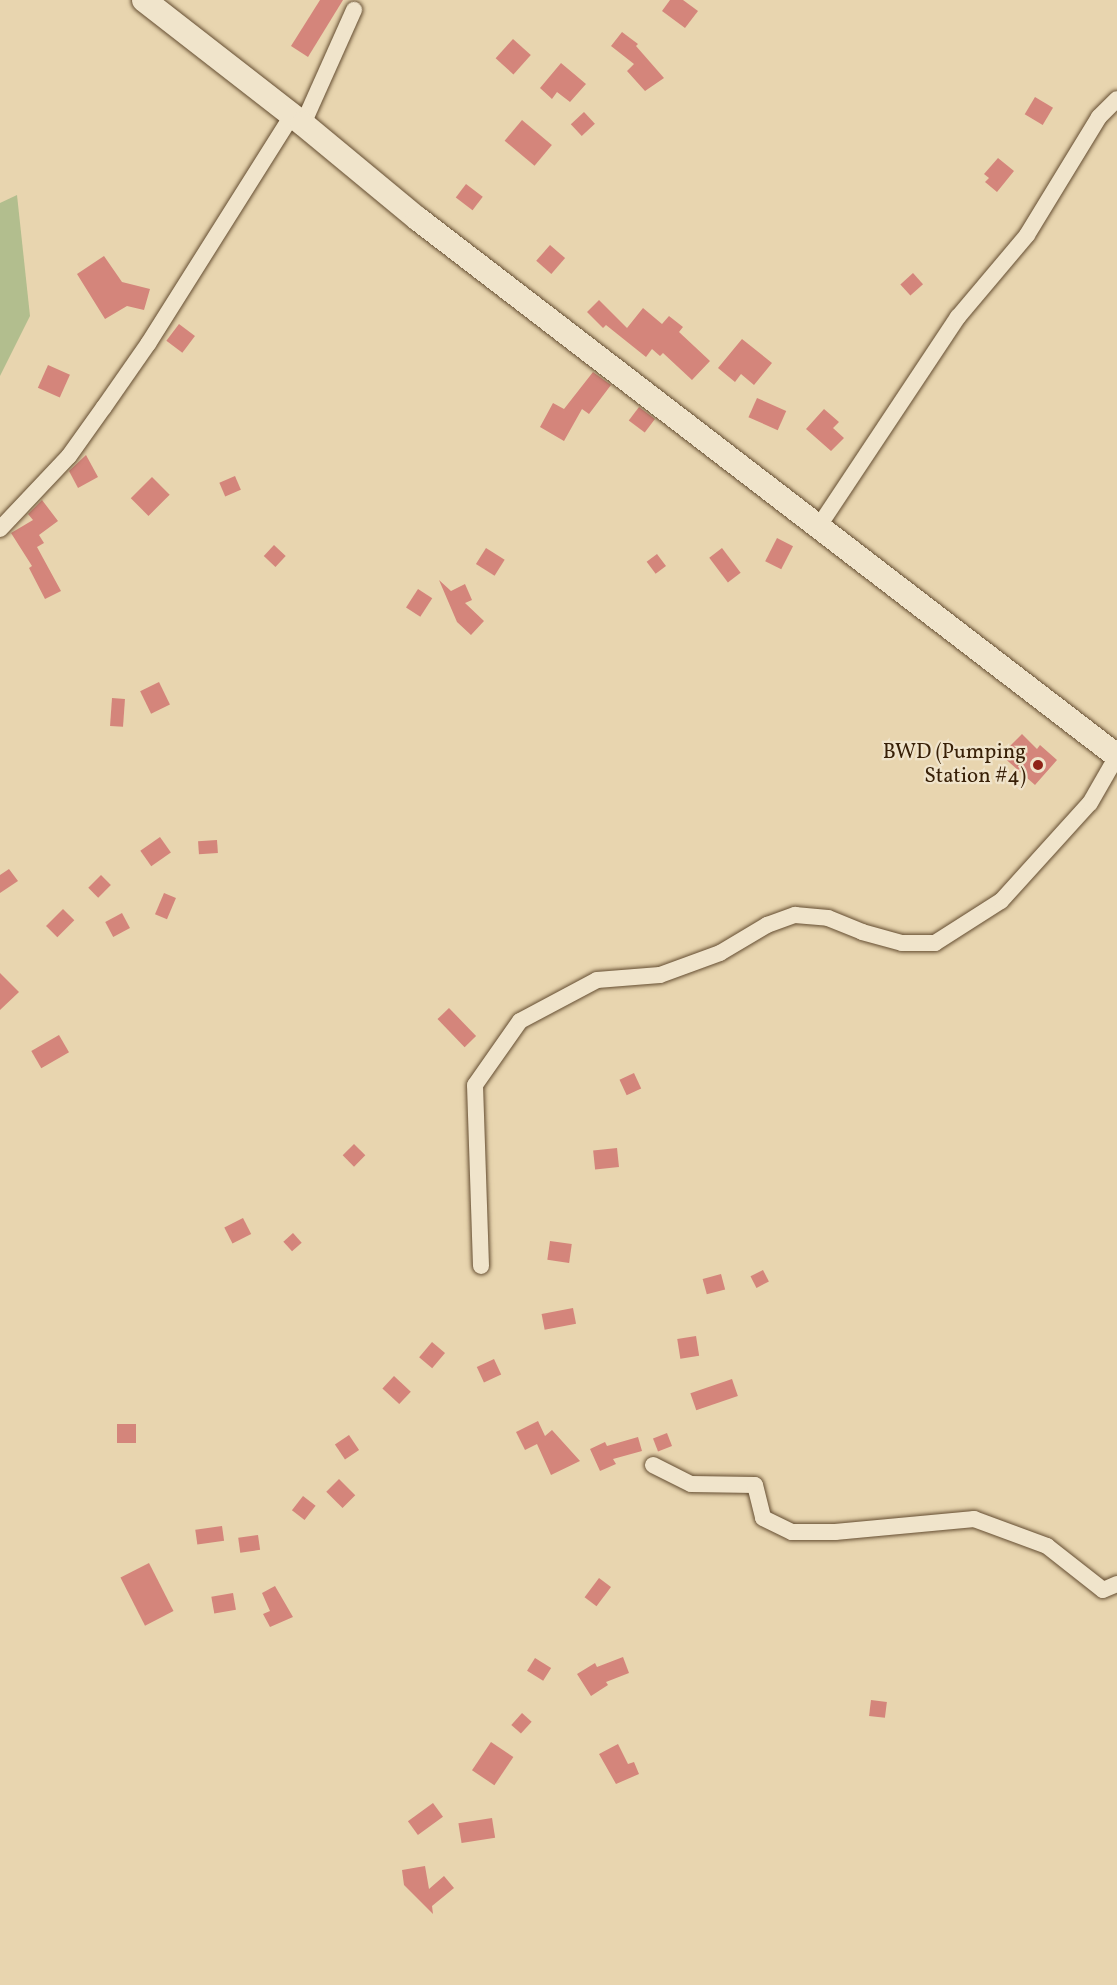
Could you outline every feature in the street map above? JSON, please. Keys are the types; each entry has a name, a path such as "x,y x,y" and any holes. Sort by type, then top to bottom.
{"main road":[{"path":"144,0 298,120 418,219 1117,756"}],"street":[{"path":"0,529 69,456 148,344 298,120 354,10"},
{"path":"819,526 958,317 1027,236 1099,117 1117,99"},
{"path":"481,1266 476,1085 520,1021 597,980 660,975 720,953 767,925 795,915 828,918 862,932 902,943 935,943 1001,901 1090,803 1117,756"},
{"path":"653,1465 691,1484 755,1485 763,1518 792,1532 835,1532 974,1519 1047,1546 1103,1590 1117,1584"}],"green space":[{"path":"17,195 30,316 0,376 0,203"}],"building":[{"path":"320,0 343,0 308,57 291,46"},
{"path":"670,0 683,0 698,11 685,28 662,11"},
{"path":"622,32 638,44 636,46 664,78 645,91 627,71 634,64 611,46"},
{"path":"513,39 531,55 513,74 496,58"},
{"path":"561,63 586,84 570,102 557,92 552,99 540,88"},
{"path":"1035,97 1053,108 1043,125 1025,114"},
{"path":"584,112 595,124 582,136 571,124"},
{"path":"522,120 552,145 535,166 505,141"},
{"path":"998,158 1014,171 997,192 985,182 989,178 984,174"},
{"path":"466,184 483,197 473,210 456,198"},
{"path":"550,245 565,258 551,274 536,261"},
{"path":"104,256 122,282 150,289 144,310 127,306 105,319 77,274"},
{"path":"913,273 923,284 910,296 900,284"},
{"path":"599,300 627,328 643,308 662,324 669,316 683,327 679,332 710,361 692,380 663,353 660,356 652,349 646,357 606,325 603,328 587,312"},
{"path":"179,324 195,336 182,353 166,341"},
{"path":"742,339 772,363 754,385 741,374 735,382 718,368"},
{"path":"48,365 70,375 60,398 38,388"},
{"path":"593,372 611,385 589,414 582,409 564,441 540,427 553,403 564,409"},
{"path":"757,398 786,411 778,430 748,417"},
{"path":"639,407 655,419 645,433 629,421"},
{"path":"824,409 839,422 833,428 844,438 831,451 806,429"},
{"path":"86,455 98,477 78,488 69,471"},
{"path":"235,476 241,490 225,496 219,483"},
{"path":"152,477 170,495 148,516 131,498"},
{"path":"42,500 58,521 39,535 44,543 37,547 61,591 45,599 29,568 32,566 11,533 33,520 28,514"},
{"path":"777,538 793,546 781,569 765,561"},
{"path":"274,545 286,556 275,567 264,556"},
{"path":"486,548 505,560 495,576 476,564"},
{"path":"722,548 741,573 728,582 709,558"},
{"path":"657,554 666,566 656,574 647,562"},
{"path":"439,580 451,591 465,584 472,600 465,603 484,621 471,635 457,622"},
{"path":"418,589 432,598 420,617 406,607"},
{"path":"159,682 170,704 151,714 140,691"},
{"path":"112,698 125,699 123,727 110,726"},
{"path":"1022,734 1037,749 1040,745 1057,760 1035,785 1001,755"},
{"path":"160,837 171,853 151,866 140,851"},
{"path":"217,840 218,853 199,854 198,841"},
{"path":"9,869 18,881 0,893 0,875"},
{"path":"101,875 111,885 98,898 88,888"},
{"path":"164,893 176,898 167,919 155,914"},
{"path":"63,909 74,920 57,937 46,926"},
{"path":"122,913 130,928 113,937 105,922"},
{"path":"0,973 19,992 0,1010"},
{"path":"449,1008 476,1036 465,1047 437,1019"},
{"path":"59,1035 69,1052 41,1068 31,1051"},
{"path":"634,1073 641,1088 627,1095 619,1080"},
{"path":"354,1144 365,1155 354,1167 343,1155"},
{"path":"617,1148 619,1167 595,1169 593,1151"},
{"path":"243,1218 251,1234 232,1244 224,1228"},
{"path":"293,1233 302,1243 292,1251 283,1242"},
{"path":"550,1241 572,1244 569,1263 547,1260"},
{"path":"763,1270 769,1282 756,1288 751,1276"},
{"path":"721,1274 725,1289 707,1294 703,1279"},
{"path":"573,1308 576,1324 545,1330 542,1314"},
{"path":"696,1336 699,1356 680,1359 677,1339"},
{"path":"432,1342 445,1353 432,1368 419,1357"},
{"path":"494,1359 501,1374 484,1382 477,1367"},
{"path":"394,1376 411,1392 399,1404 382,1388"},
{"path":"732,1379 738,1396 696,1410 690,1393"},
{"path":"538,1421 545,1436 552,1430 580,1461 551,1475 537,1444 525,1450 516,1432"},
{"path":"117,1424 136,1424 136,1443 117,1443"},
{"path":"667,1433 672,1446 658,1451 653,1438"},
{"path":"349,1435 359,1450 345,1459 335,1445"},
{"path":"638,1437 642,1451 613,1459 616,1464 600,1471 590,1449 605,1442 607,1446"},
{"path":"339,1479 355,1495 343,1508 326,1492"},
{"path":"303,1496 316,1506 305,1520 292,1510"},
{"path":"222,1526 224,1541 197,1545 195,1530"},
{"path":"258,1535 260,1550 240,1553 238,1538"},
{"path":"149,1563 174,1611 145,1626 120,1578"},
{"path":"599,1578 611,1587 597,1606 585,1597"},
{"path":"275,1586 293,1617 270,1627 263,1614 270,1611 262,1593"},
{"path":"233,1593 236,1610 214,1614 211,1597"},
{"path":"623,1657 629,1673 606,1682 608,1685 591,1696 577,1674 595,1663 597,1667"},
{"path":"535,1658 551,1668 543,1681 527,1671"},
{"path":"871,1700 887,1702 885,1718 869,1716"},
{"path":"522,1713 532,1722 521,1734 511,1725"},
{"path":"491,1742 513,1757 494,1785 472,1770"},
{"path":"618,1744 628,1764 634,1762 639,1774 616,1784 599,1754"},
{"path":"433,1803 443,1817 418,1835 408,1821"},
{"path":"492,1818 495,1838 462,1843 458,1823"},
{"path":"425,1866 429,1889 444,1876 454,1888 432,1906 433,1914 404,1885 402,1870"}],"place":[{"name":"BWD (Pumping Station #4)","path":"1038,765"}]}
